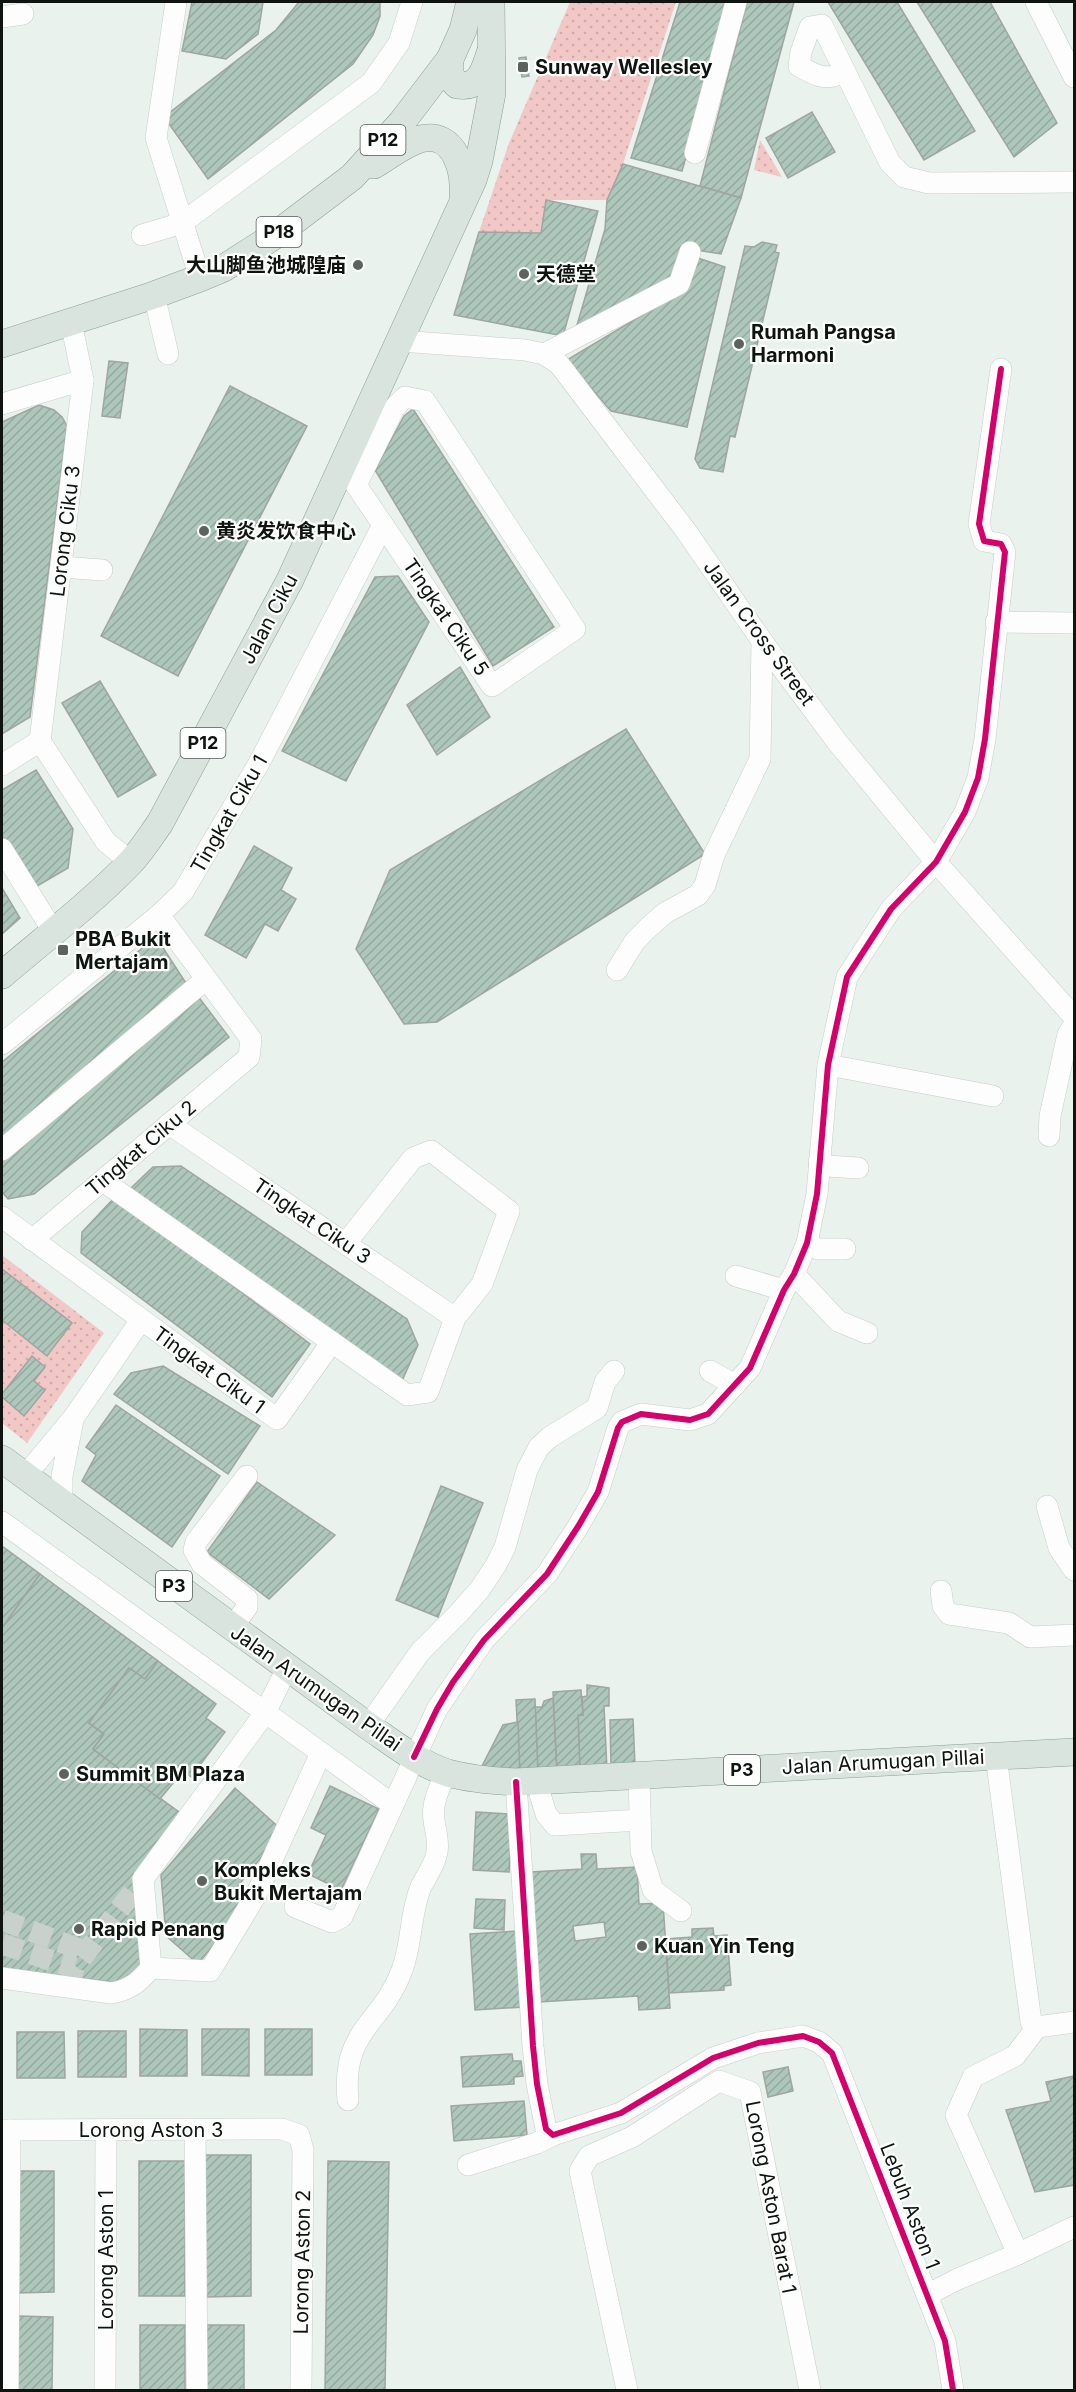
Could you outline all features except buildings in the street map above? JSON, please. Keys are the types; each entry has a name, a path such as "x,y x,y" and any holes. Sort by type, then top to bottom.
{"main road":[{"name":"P12","path":"352,177 409,113 450,59 463,30 470,2"},
{"name":"P12","path":"461,210 479,161 491,110 491,2"},
{"path":"450,59 449,69 452,81 457,85 469,86 482,77 491,50"},
{"path":"352,177 411,142 429,138 438,139 452,149 460,165 463,182 461,210"},
{"name":"P18","path":"2,344 154,296 200,278 244,256 352,177"},
{"name":"Jalan Ciku","path":"2,975 131,862 165,813 290,580 350,475 400,341 461,210"},
{"name":"Jalan Arumugan Pillai","path":"2,1459 368,1726 414,1757 446,1772 483,1781 526,1782 1074,1752"}],"street":[{"path":"176,2 156,138 200,278"},
{"path":"142,235 182,222 370,83 399,43 412,2"},
{"path":"695,153 736,2"},
{"path":"1036,2 1074,77"},
{"path":"2,17 24,14"},
{"path":"843,72 890,163 904,177 929,183 1074,182"},
{"path":"400,341 510,348 544,354 679,284 690,252"},
{"path":"154,296 168,354"},
{"name":"Lorong Ciku 3","path":"40,741 83,380 70,322"},
{"name":"Jalan Cross Street","path":"544,354 559,364 650,483 762,641 838,743 936,862 1074,1017"},
{"path":"295,1907 332,1922 342,1917 437,1709 453,1682 484,1640 547,1574 579,1525 598,1492 618,1428 622,1422 641,1414 690,1420 700,1418 708,1414 750,1368 807,1243 817,1194 828,1065 847,977 891,909 936,862 964,812 978,778 993,670 996,622 1005,552 1001,544 984,541 979,524 1001,369"},
{"path":"2,404 83,380"},
{"name":"Tingkat Ciku 5","path":"405,397 425,401 575,630 492,686 350,475 394,408 405,397"},
{"name":"Tingkat Ciku 1","path":"2,1044 159,915 183,892 259,763 383,525"},
{"path":"61,567 102,570"},
{"path":"996,622 1074,623"},
{"path":"617,970 636,941 649,927 665,913 698,895 705,885 714,855 760,759 762,641"},
{"path":"2,765 40,741 106,842 131,862"},
{"path":"2,849 53,931"},
{"path":"2,1150 206,979 159,915"},
{"name":"Tingkat Ciku 2","path":"32,1240 249,1057 251,1039 206,979"},
{"path":"1049,1136 1050,1116 1068,1034 1074,1025"},
{"path":"828,1065 993,1096"},
{"name":"Tingkat Ciku 3","path":"169,1124 455,1318"},
{"path":"103,1181 407,1395 428,1392 455,1318 482,1284 509,1211 431,1151 413,1158 346,1243"},
{"path":"819,1162 827,1166 858,1168"},
{"name":"Tingkat Ciku 1","path":"2,1217 277,1419 332,1342"},
{"path":"807,1243 818,1249 844,1249"},
{"path":"736,1276 789,1282 838,1321 867,1333"},
{"name":"Tingkat Ciku 1","path":"25,1476 74,1417 141,1320"},
{"path":"368,1726 420,1652 473,1597 496,1565 505,1547 527,1470 538,1448 550,1437 597,1408 605,1382 614,1371"},
{"path":"710,1371 735,1386"},
{"name":"Tingkat Ciku 1","path":"62,1504 62,1476 74,1417"},
{"path":"232,1628 247,1608 247,1599 201,1564 194,1550 196,1542 247,1476"},
{"path":"1047,1506 1059,1548 1074,1570"},
{"path":"2,1522 392,1804"},
{"path":"940,1591 949,1614 1009,1623 1030,1636 1074,1635"},
{"path":"2,1978 111,1993 125,1991 139,1983 151,1968 143,1879 265,1713 286,1668"},
{"path":"151,1968 210,1971 256,1895 321,1753"},
{"path":"996,1756 1031,2022 1037,2027"},
{"path":"348,2100 346,2083 350,2055 363,2029 397,1983 408,1952 420,1889 437,1854 438,1838 434,1807 446,1772"},
{"path":"639,1776 641,1851 653,1890 681,1911"},
{"path":"526,1782 546,1815 555,1825 640,1820"},
{"path":"468,2164 537,2143 554,2135 546,2129 536,2075 526,1782"},
{"path":"1017,2254 956,2115 973,2078 1015,2056 1037,2027 1074,2022"},
{"name":"Lebuh Aston 1","path":"554,2135 621,2113 713,2058 758,2043 803,2036 819,2042 832,2053 945,2341 953,2391"},
{"name":"Lorong Aston Barat 1","path":"627,2391 580,2171 589,2156 632,2137 719,2081 750,2092 810,2391"},
{"name":"Lorong Aston 3","path":"6,2130 282,2129 299,2135"},
{"path":"6,2130 8,2391"},
{"name":"Lorong Aston 1","path":"105,2391 106,2130"},
{"path":"195,2130 196,2391"},
{"name":"Lorong Aston 2","path":"299,2135 303,2150 301,2391"},
{"path":"927,2295 1074,2227"}],"shaded area":[{"path":"570,2 676,2 623,164 607,200 546,200 541,233 479,232 509,143"},
{"path":"760,140 782,177 754,170"},
{"path":"2,1255 104,1333 27,1443 2,1423"}],"tunnel":[{"path":"69,1986 74,1968 143,1879"},
{"path":"2,1920 87,1952"},
{"path":"2,1944 74,1968"}],"cycle path":[{"path":"414,1757 453,1682 484,1640 547,1574 579,1525 598,1492 618,1428 622,1422 641,1414 690,1420 708,1414 750,1368 784,1290 794,1274 807,1243 817,1194 828,1065 847,977 891,909 936,862 965,812 978,778 985,739 1005,552 1001,544 984,541 979,524 1001,369"},
{"path":"516,1782 533,2046 537,2084 546,2129 553,2135 621,2113 713,2058 758,2043 803,2036 819,2042 832,2053 945,2341 953,2390"}],"place":[{"name":"Sunway Wellesley","path":"523,67"},
{"name":"大山脚鱼池城隍庙","path":"358,265"},
{"name":"天德堂","path":"524,274"},
{"name":"Rumah Pangsa Harmoni","path":"739,344"},
{"name":"黄炎发饮食中心","path":"204,531"},
{"name":"PBA Bukit Mertajam","path":"63,950"},
{"name":"Summit BM Plaza","path":"64,1774"},
{"name":"Kompleks Bukit Mertajam","path":"202,1881"},
{"name":"Rapid Penang","path":"79,1929"},
{"name":"Kuan Yin Teng","path":"642,1946"}]}
